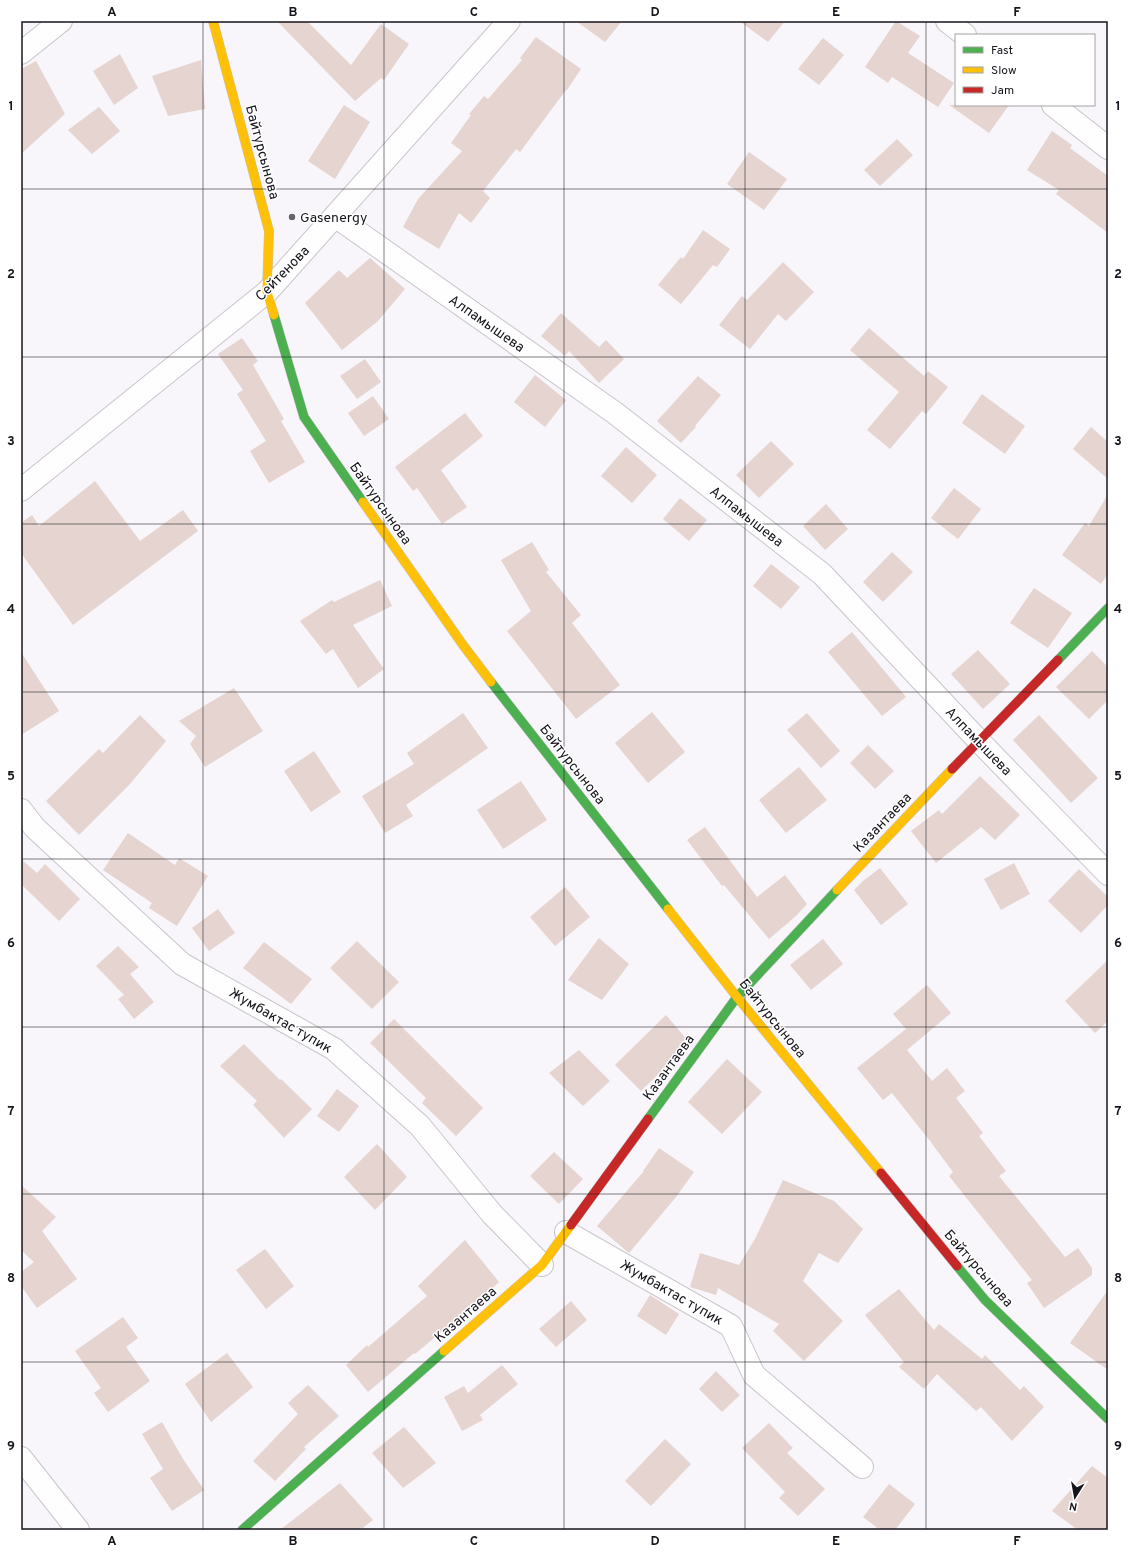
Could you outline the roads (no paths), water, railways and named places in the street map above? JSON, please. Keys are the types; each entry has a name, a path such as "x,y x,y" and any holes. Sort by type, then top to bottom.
{"main road":[{"name":"Байтурсынова","path":"213,21 269,232 267,292 304,417 463,645 737,997 985,1300 1108,1419"},
{"name":"Казантаева","path":"242,1530 542,1264 737,997 882,842 1107,610"}],"street":[{"path":"21,53 61,21"},
{"name":"Сейтенова","path":"21,490 267,292 509,21"},
{"path":"948,21 964,34"},
{"path":"1054,106 1108,148"},
{"name":"Алпамышева","path":"335,216 615,413 822,574 979,741 1108,874"},
{"name":"Жумбактас тупик","path":"21,810 35,828 182,964 334,1049 420,1126 492,1214 542,1264"},
{"name":"Жумбактас тупик","path":"566,1232 731,1326 754,1376 862,1468"},
{"path":"21,1458 78,1530"}],"place":[{"name":"Gasenergy","path":"292,217"}]}
